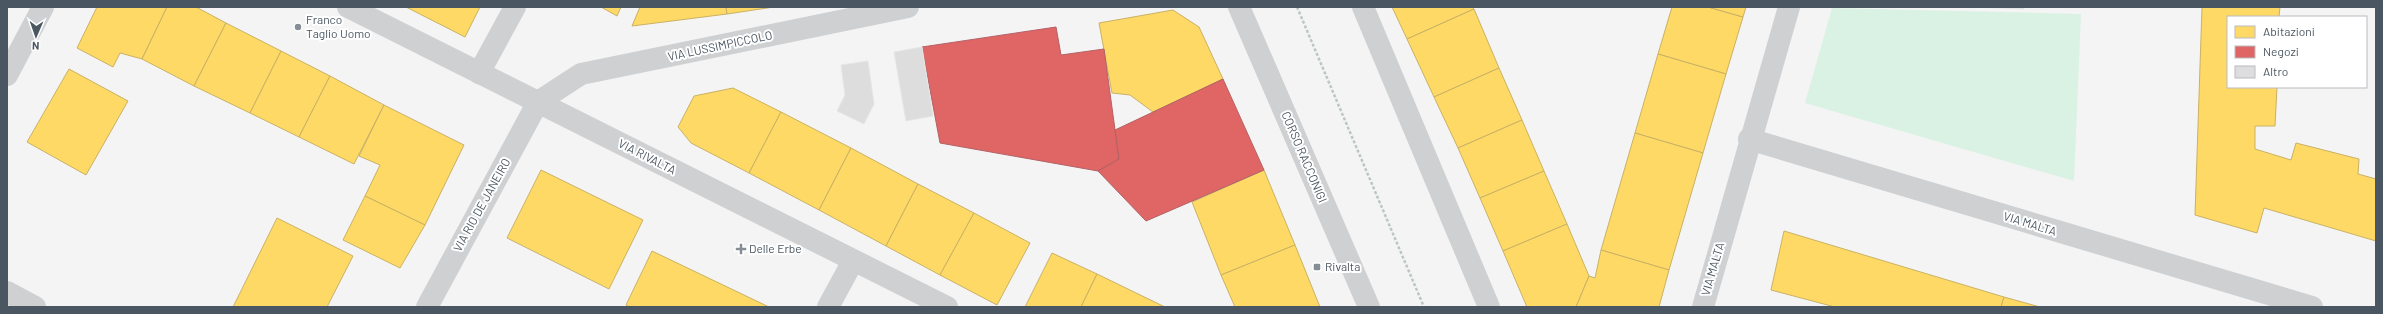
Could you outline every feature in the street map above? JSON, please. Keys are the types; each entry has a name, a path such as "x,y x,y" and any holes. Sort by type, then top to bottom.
{"street":[{"path":"7,75 43,7"},
{"name":"VIA RIVALTA","path":"348,7 947,307"},
{"path":"479,73 515,7"},
{"name":"VIA LUSSIMPICCOLO","path":"538,102 581,74 908,7"},
{"name":"CORSO RACCONIGI","path":"1240,7 1369,307"},
{"path":"1362,7 1489,307"},
{"name":"VIA MALTA","path":"1702,307 1749,139 1789,7"},
{"name":"VIA RIO DE JANEIRO","path":"427,307 538,102"},
{"name":"VIA MALTA","path":"1749,139 2312,307"},
{"path":"828,307 854,261"},
{"path":"7,292 35,307"}],"path":[{"path":"1297,7 1424,307"}],"green space":[{"path":"1832,8 2081,14 2074,181 1805,103"}],"building: Abitazioni":[{"path":"97,7 167,7 142,59 120,53 113,67 77,48"},
{"path":"167,7 196,7 226,23 194,86 142,59"},
{"path":"406,7 480,7 465,37"},
{"path":"601,7 621,7 617,16"},
{"path":"640,7 726,7 727,14 632,26"},
{"path":"726,7 774,7 727,14"},
{"path":"1392,7 1472,7 1474,9 1407,39"},
{"path":"1672,7 1708,7 1743,17 1726,74 1658,54"},
{"path":"1708,7 1746,7 1743,17"},
{"path":"2202,7 2280,7 2279,16 2227,16 2227,88 2277,88 2275,126 2255,126 2255,149 2291,160 2296,143 2359,159 2358,174 2376,179 2376,241 2264,208 2257,233 2195,215"},
{"path":"1474,9 1499,68 1434,97 1407,39"},
{"path":"1173,10 1199,27 1223,79 1153,112 1130,95 1112,93 1099,23"},
{"path":"226,23 281,51 250,113 194,86"},
{"path":"281,51 330,76 299,137 250,113"},
{"path":"1658,54 1726,74 1703,153 1635,133"},
{"path":"1499,68 1522,120 1458,148 1434,97"},
{"path":"69,69 128,101 86,175 27,142"},
{"path":"330,76 384,105 354,164 299,137"},
{"path":"733,88 781,112 749,173 691,143 678,127 694,96"},
{"path":"384,105 464,145 425,225 365,196 380,165 359,156"},
{"path":"781,112 851,148 819,210 749,173"},
{"path":"1522,120 1544,171 1480,198 1458,148"},
{"path":"1635,133 1703,153 1669,270 1601,250"},
{"path":"851,148 918,184 886,246 819,210"},
{"path":"541,170 643,220 609,289 507,238"},
{"path":"1264,170 1295,245 1221,275 1192,202"},
{"path":"1544,171 1567,224 1503,251 1480,198"},
{"path":"918,184 974,213 940,275 886,246"},
{"path":"365,196 425,225 400,268 343,240"},
{"path":"974,213 1030,243 997,305 940,275"},
{"path":"277,218 353,256 327,307 233,307"},
{"path":"1567,224 1589,276 1576,307 1527,307 1503,251"},
{"path":"1784,231 2004,297 2001,307 1835,307 1771,290"},
{"path":"1295,245 1320,307 1235,307 1221,275"},
{"path":"1601,250 1669,270 1659,307 1576,307 1589,276 1595,278"},
{"path":"652,251 769,307 630,307 626,305"},
{"path":"1052,253 1097,274 1081,307 1025,307"},
{"path":"1097,274 1165,307 1081,307"},
{"path":"2004,297 2040,307 2001,307"}],"building: Negozi":[{"path":"1056,27 1061,55 1104,49 1119,159 1098,171 940,143 922,47"},
{"path":"1223,79 1264,170 1146,221 1098,171 1119,159 1115,130"}],"building: Altro":[{"path":"1973,7 2024,7 2024,9"},
{"path":"922,47 933,116 906,121 894,52"},
{"path":"868,61 874,104 864,124 837,111 845,95 841,65"}],"place":[{"name":"Franco Taglio Uomo","path":"298,27"},
{"name":"Delle Erbe","path":"741,249"},
{"name":"Rivalta","path":"1317,267"}]}
